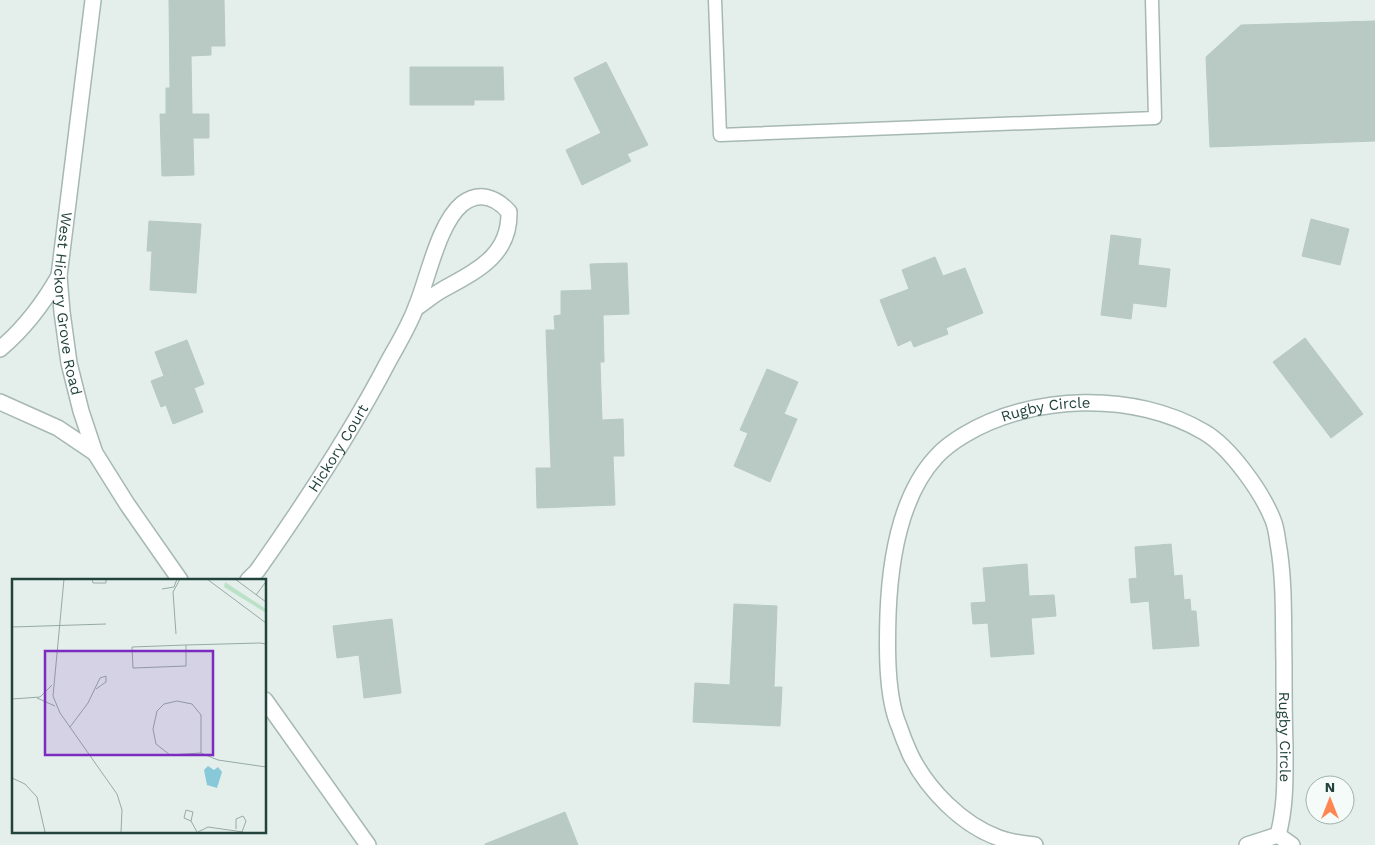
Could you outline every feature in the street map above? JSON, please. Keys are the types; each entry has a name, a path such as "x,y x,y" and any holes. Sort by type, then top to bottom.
{"street":[{"name":"West Hickory Grove Road","path":"93,0 59,276 69,364 81,411 95,453 127,504 179,579"},
{"name":"Hickory Court","path":"249,579 257,571 303,506 350,432 416,308 450,218 462,205 470,200 480,197 500,201 509,212 509,224 498,251 485,265 416,308"},
{"path":"0,349 32,317 59,276"},
{"path":"0,402 58,428 95,453"},
{"name":"Rugby Circle","path":"1034,845 999,838 970,823 945,801 926,780 911,756 896,718 889,677 887,636 892,570 900,529 914,490 924,471 937,455 954,441 976,428 999,417 1053,404 1114,404 1144,409 1174,418 1205,432 1224,446 1238,463 1264,502 1274,522 1280,555 1283,589 1285,795 1284,815 1278,835"},
{"path":"266,701 368,845"},
{"path":"1247,845 1278,835 1292,845"}],"lane":[{"path":"715,0 720,135 1155,118 1152,0"}],"building":[{"path":"169,0 224,0 225,46 211,46 211,55 191,56 192,114 209,114 209,138 193,138 194,175 162,176 160,114 166,114 166,88 170,88"},
{"path":"1375,21 1375,141 1210,147 1206,57 1241,25"},
{"path":"606,62 648,145 627,154 631,161 582,185 566,150 601,133 574,78"},
{"path":"410,67 503,67 504,100 474,100 474,105 410,105"},
{"path":"1311,219 1349,229 1340,265 1302,256"},
{"path":"149,221 201,224 196,293 150,290 152,251 147,251"},
{"path":"1111,235 1141,239 1138,265 1170,269 1166,307 1133,303 1131,319 1101,315"},
{"path":"935,257 943,276 965,268 983,313 946,328 948,334 914,347 911,340 898,346 880,300 909,289 902,270"},
{"path":"627,263 629,314 603,315 604,362 600,362 602,420 623,419 624,456 613,456 615,505 537,508 536,468 551,468 546,330 555,330 554,316 561,315 561,291 592,290 590,264"},
{"path":"1305,338 1363,414 1331,438 1273,362"},
{"path":"187,340 204,384 194,388 203,412 173,424 166,405 161,407 151,381 164,376 155,352"},
{"path":"767,369 798,382 784,414 797,419 770,482 734,466 748,433 740,430"},
{"path":"1171,544 1174,576 1182,575 1184,600 1190,599 1191,611 1196,611 1199,646 1153,649 1149,601 1131,603 1129,579 1137,578 1135,547"},
{"path":"1027,564 1029,596 1054,595 1056,616 1031,618 1034,654 991,657 988,623 973,624 971,603 986,602 983,568"},
{"path":"734,604 777,606 774,687 782,687 780,726 693,722 695,683 730,685"},
{"path":"392,619 401,693 364,698 359,655 337,658 333,626"},
{"path":"565,812 578,845 485,845 485,844"}]}
